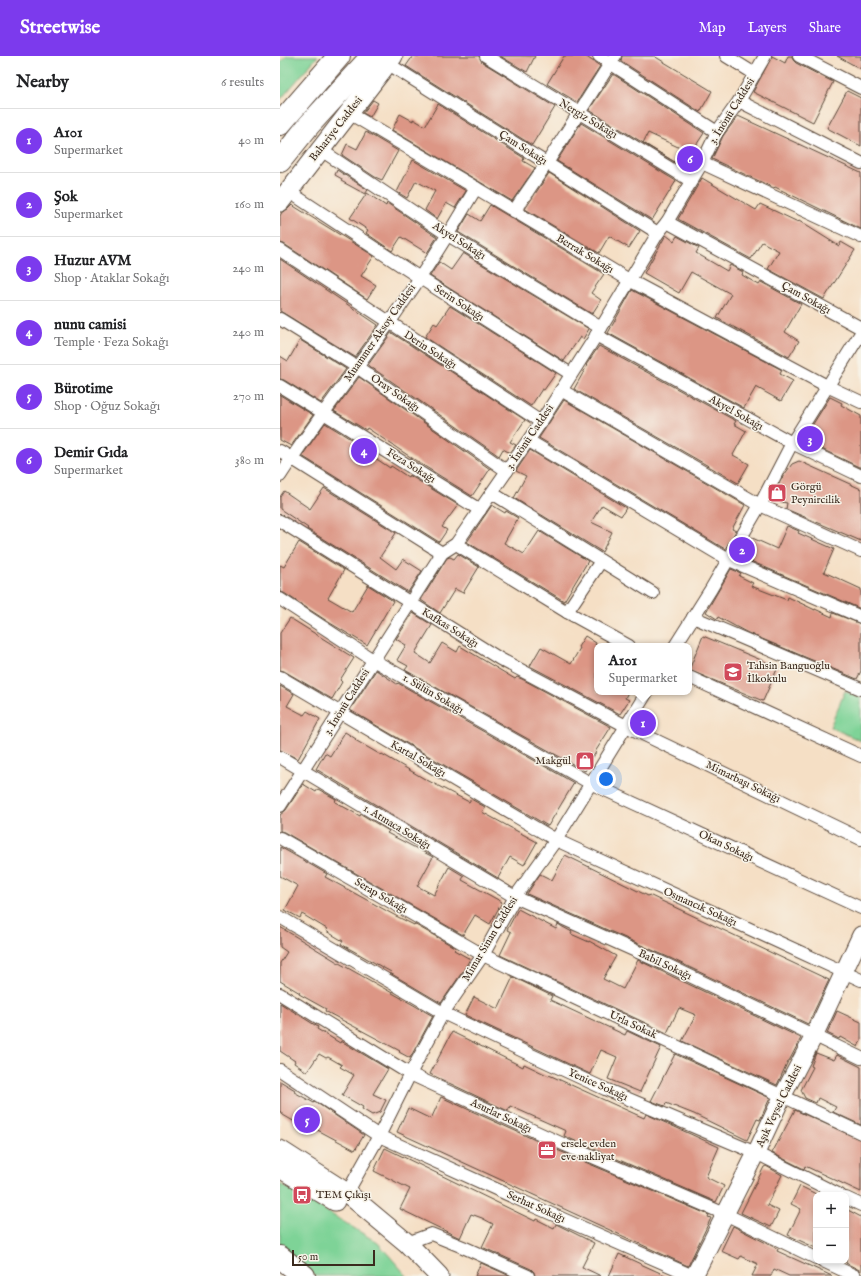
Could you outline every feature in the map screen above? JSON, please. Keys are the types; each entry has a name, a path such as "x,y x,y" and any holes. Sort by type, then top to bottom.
{"highway":[{"path":"280,124 339,56"},
{"path":"280,161 310,125 384,58"},
{"path":"280,1257 304,1276"}],"main road":[{"name":"Bahariye Caddesi","path":"284,197 349,113 384,58"},
{"name":"Aşık Veysel Caddesi","path":"693,1276 814,1036 861,935"},
{"path":"280,1150 347,1193 407,1243 439,1276"},
{"path":"280,1168 330,1197 381,1233 423,1276"}],"street":[{"name":"Nergiz Sokağı","path":"486,56 691,181"},
{"path":"599,56 613,60 717,132"},
{"path":"726,56 755,74"},
{"name":"3. İnönü Caddesi","path":"280,806 442,553 456,544 529,441 658,233 667,222 702,163 717,132 739,101 765,56"},
{"path":"799,56 861,88"},
{"name":"Çam Sokağı","path":"384,58 658,233"},
{"path":"514,211 547,163 613,60"},
{"path":"739,101 861,163"},
{"name":"Berrak Sokağı","path":"349,113 630,280 827,386 861,402"},
{"name":"Akyel Sokağı","path":"321,150 448,235 598,332 792,444 861,476"},
{"path":"702,163 861,237"},
{"name":"Muammer Aksoy Caddesi","path":"280,476 420,278 476,188"},
{"name":"Serin Sokağı","path":"284,197 420,278 571,374"},
{"name":"Çam Sokağı","path":"667,222 861,328"},
{"name":"Derin Sokağı","path":"280,250 541,422"},
{"name":"Oray Sokağı","path":"280,319 357,367 507,471"},
{"path":"677,643 711,589 727,559 760,505 792,444 861,333"},
{"name":"Feza Sokağı","path":"280,386 480,510"},
{"path":"561,390 760,505 861,551"},
{"path":"529,441 727,559 861,618"},
{"path":"280,451 442,553"},
{"path":"492,493 654,593"},
{"name":"Kafkas Sokağı","path":"280,521 500,659 626,726"},
{"path":"456,544 567,612 624,643"},
{"path":"567,612 601,561"},
{"name":"1. Sülün Sokağı","path":"280,599 373,660 590,783"},
{"path":"693,617 861,689"},
{"name":"Kartal Sokağı","path":"280,677 556,840"},
{"path":"692,678 861,756"},
{"name":"Mimar Sinan Caddesi","path":"347,1193 379,1136 443,1013 483,955 515,897 556,840 645,695"},
{"name":"Mimarbaşı Sokağı","path":"626,726 861,839"},
{"name":"1. Atmaca Sokağı","path":"280,757 515,897"},
{"name":"Okan Sokağı","path":"590,783 861,908"},
{"name":"Serap Sokağı","path":"280,838 483,955"},
{"name":"Osmancık Sokağı","path":"556,840 861,980"},
{"name":"Babil Sokağı","path":"515,897 667,965 861,1058"},
{"name":"Yenice Sokağı","path":"280,917 443,1013 605,1088 756,1153 834,1192"},
{"name":"Urla Sokak","path":"483,955 861,1133"},
{"name":"Asurlar Sokağı","path":"280,994 410,1074 566,1145 725,1214 813,1257"},
{"name":"Serhat Sokağı","path":"280,1070 379,1136 693,1276"},
{"path":"849,1199 861,1205"},
{"path":"407,1243 431,1234 528,1276"},
{"path":"829,1264 855,1276"}],"green space":[{"path":"287,56 318,56 280,100 280,62"},
{"path":"845,691 861,698 861,741 830,727"},
{"path":"280,1184 378,1243 407,1276 315,1276 280,1245"}],"building":[{"path":"413,56 479,56 482,62 555,107 532,145 406,66"},
{"path":"500,56 535,56 527,72"},
{"path":"564,56 585,56 600,66 577,102 547,84"},
{"path":"622,56 654,56 712,91 700,112 621,61"},
{"path":"772,56 785,63 788,56 792,56 796,63 833,82 813,122 753,92"},
{"path":"837,56 861,56 861,69"},
{"path":"613,74 704,133 691,153 648,133 643,143 589,110"},
{"path":"847,91 861,98 861,146 827,128"},
{"path":"373,100 378,103 370,117 363,113"},
{"path":"438,104 524,158 523,161 535,168 512,201 392,130 400,114 425,126"},
{"path":"738,116 861,173 861,229 775,187 774,188 712,159 723,136"},
{"path":"581,123 676,181 652,220 557,161"},
{"path":"366,132 398,151 382,180 342,155 347,144 357,149"},
{"path":"413,160 466,191 455,208 446,203 437,219 425,210 435,191 416,181 407,198 397,192"},
{"path":"337,170 368,190 365,194 341,181 342,179 335,175"},
{"path":"549,173 640,231 629,248 609,236 599,253 525,209"},
{"path":"702,178 756,210 760,204 798,222 799,221 839,246 841,242 855,250 824,299 768,269 779,251 762,242 751,259 678,219"},
{"path":"367,193 386,206 387,203 437,237 427,253 401,237 392,251 366,233 368,230 350,218"},
{"path":"292,205 374,256 361,276 376,285 367,299 284,244 280,243 280,216 282,212"},
{"path":"490,205 604,274 591,293 601,300 592,314 458,232 469,214 480,221"},
{"path":"666,235 674,241 677,236 699,248 696,253 727,271 730,265 743,272 742,275 759,285 761,282 801,304 785,332 799,341 789,357 717,318 731,294 691,272 679,293 644,273"},
{"path":"463,253 589,329 583,339 580,337 564,361 430,276 439,262 451,270"},
{"path":"280,259 378,325 355,357 280,311"},
{"path":"632,290 782,370 780,374 793,381 781,401 756,387 744,408 608,333"},
{"path":"450,306 556,373 544,390 542,389 531,406 425,337 434,323 437,325"},
{"path":"391,333 525,420 510,442 516,445 510,453 503,449 499,456 368,365"},
{"path":"300,340 346,369 321,403 280,379 280,356 288,361"},
{"path":"599,346 736,421 734,424 746,431 733,455 749,464 738,483 574,389 587,366 586,365"},
{"path":"359,377 490,469 472,496 367,428 366,430 334,411"},
{"path":"280,395 313,415 291,446 280,440"},
{"path":"830,397 861,416 861,468 803,440"},
{"path":"564,400 745,505 732,529 736,531 725,549 539,438"},
{"path":"325,423 357,443 356,445 390,468 391,466 408,477 409,475 458,505 442,527 447,530 439,542 302,456"},
{"path":"530,450 626,508 621,516 602,505 591,522 612,532 602,552 514,498 526,476 516,471"},
{"path":"799,461 861,489 861,541 786,509 787,503 771,500 782,478 792,464"},
{"path":"324,488 396,533 380,557 396,569 403,559 422,571 408,592 307,529 308,528 280,509 280,497 284,491 310,509"},
{"path":"492,505 505,513 506,511 518,518 504,543 524,554 539,531 588,561 564,601 467,542"},
{"path":"787,526 799,531 798,533 834,549 824,572 861,589 861,609 739,556 750,537 777,549"},
{"path":"299,542 344,570 328,598 352,612 368,585 393,601 367,645 284,593 280,592 280,565 284,567"},
{"path":"458,554 479,567 463,593 455,589 440,613 421,600 447,558 450,557 454,559"},
{"path":"731,569 741,573 739,576 753,583 751,586 787,600 788,597 832,617 833,613 861,624 861,671 857,679 748,633 718,617 717,619 706,612"},
{"path":"413,613 432,625 415,653 430,663 442,643 457,652 460,646 515,679 517,677 522,679 611,727 585,771 405,670 408,666 397,660 406,645 396,639"},
{"path":"290,618 354,658 340,680 342,682 332,699 280,670 280,633"},
{"path":"585,636 596,643 594,643 594,695 626,695 625,698 629,700 620,714 530,666 541,647 571,664 580,648 578,647"},
{"path":"703,636 778,667 763,701 692,671 692,663"},
{"path":"376,670 397,684 398,683 574,783 548,826 350,710"},
{"path":"280,686 294,694 287,706 304,715 307,711 320,719 298,759 280,750"},
{"path":"345,732 356,739 355,740 423,778 469,802 471,799 485,807 482,812 537,842 524,865 510,857 498,878 316,769 325,753 330,756"},
{"path":"303,784 316,792 318,789 336,799 335,802 360,816 361,814 389,831 387,833 433,857 417,886 434,895 449,867 464,876 462,880 502,902 490,924 475,915 463,935 280,831 280,815 286,810"},
{"path":"280,847 327,874 325,877 396,916 414,924 456,948 454,950 470,959 441,1003 390,973 391,972 341,944 343,941 326,931 327,929 302,914 300,918 285,910 298,886 280,876"},
{"path":"565,855 648,896 649,895 829,980 808,1024 670,958 527,894 540,874 552,880"},
{"path":"518,909 556,929 558,924 572,932 571,934 589,941 616,956 603,979 623,989 638,960 801,1038 777,1085 682,1041 696,1015 679,1008 667,1033 500,955 511,932 507,930"},
{"path":"280,927 339,963 433,1016 410,1058 399,1052 400,1051 325,1011 326,1009 299,994 300,993 280,981 280,963 287,952 280,947"},
{"path":"513,977 552,996 550,1000 625,1035 627,1031 661,1047 640,1092 608,1079 617,1057 601,1050 590,1074 465,1015 474,997 498,1009"},
{"path":"280,1003 318,1027 317,1029 340,1043 341,1041 388,1069 373,1094 386,1100 380,1112 372,1115 362,1109 363,1107 342,1095 354,1075 340,1067 342,1065 319,1054 307,1072 294,1063 295,1061 280,1051"},
{"path":"837,1011 861,1022 861,1040 858,1047 840,1037 839,1039 827,1033"},
{"path":"452,1032 523,1067 524,1064 644,1118 646,1114 719,1147 706,1177 724,1186 716,1202 564,1136 566,1131 510,1106 508,1111 430,1074"},
{"path":"816,1053 834,1060 837,1055 861,1067 861,1125 833,1112 836,1107 818,1098 816,1103 805,1098 801,1090 813,1067 811,1066"},
{"path":"675,1054 770,1098 760,1120 757,1119 747,1140 694,1114 666,1103 665,1106 651,1101"},
{"path":"280,1081 295,1090 294,1092 320,1105 364,1135 355,1150 297,1119 295,1122 283,1115 280,1111"},
{"path":"441,1097 557,1150 709,1215 708,1217 711,1218 688,1266 397,1132 408,1108 431,1119"},
{"path":"795,1110 861,1140 861,1192 805,1166 804,1169 772,1153"},
{"path":"385,1148 535,1221 536,1219 554,1228 556,1224 594,1243 582,1267 601,1276 535,1276 531,1269 482,1247 493,1224 482,1218 471,1214 460,1238 400,1209 410,1189 374,1171"},
{"path":"766,1166 782,1175 767,1205 779,1211 771,1227 741,1213 764,1167"},
{"path":"800,1186 813,1192 813,1247 788,1235 801,1209 791,1204"},
{"path":"849,1211 861,1217 861,1271 848,1264"},
{"path":"733,1226 778,1249 777,1251 832,1276 789,1276 774,1269 771,1276 752,1276 758,1264 741,1256 739,1259 721,1251"},
{"path":"619,1254 645,1266 667,1276 609,1276"},
{"path":"481,1263 510,1276 475,1276"}],"place":[{"name":"Demir Gıda","path":"690,159"},
{"name":"Huzur AVM","path":"810,439"},
{"name":"nunu camisi","path":"364,451"},
{"name":"Görgü Peynircilik","path":"777,493"},
{"name":"Şok","path":"742,550"},
{"name":"Tahsin Banguoğlu İlkokulu","path":"733,672"},
{"name":"A101","path":"643,723"},
{"name":"Makgül","path":"585,761"},
{"name":"Bürotime","path":"307,1120"},
{"name":"ersele evden eve nakliyat","path":"547,1150"},
{"name":"TEM Çıkışı","path":"302,1195"}]}
